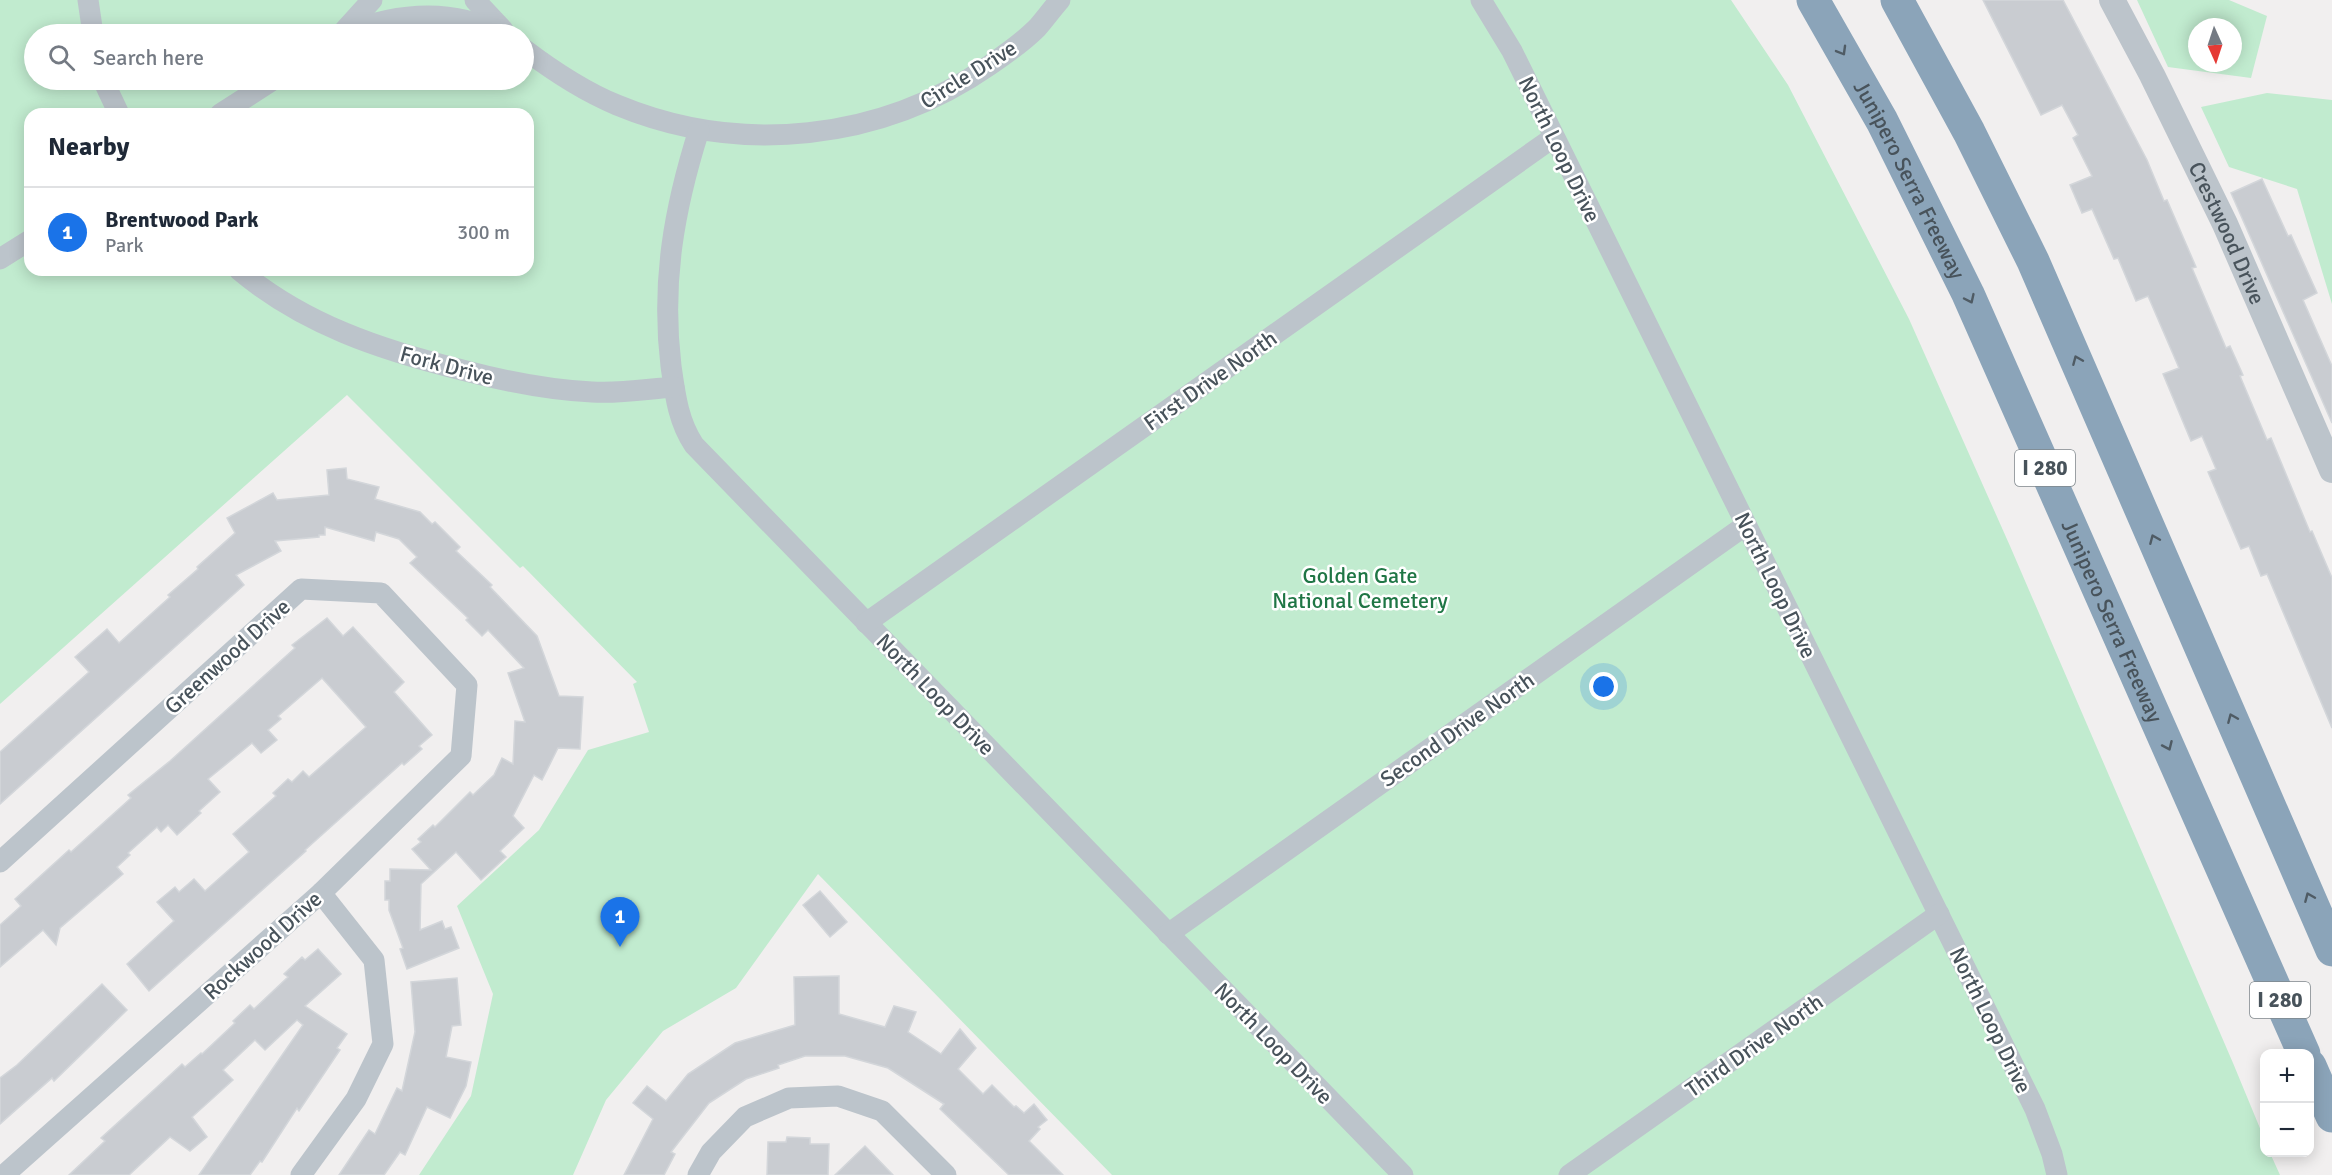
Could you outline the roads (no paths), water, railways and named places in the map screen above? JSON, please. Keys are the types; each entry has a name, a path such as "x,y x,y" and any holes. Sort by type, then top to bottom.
{"highway":[{"name":"Junipero Serra Freeway","path":"1813,0 1886,129 1968,294 2302,1049"},
{"path":"1897,0 1973,140 2043,283 2332,950"},
{"path":"2314,1075 2332,1116"}],"street":[{"path":"88,0 92,24"},
{"path":"351,24 372,0"},
{"path":"475,0 498,24"},
{"name":"Circle Drive","path":"534,56 569,81 615,105 669,123 699,130 761,136 794,135 862,124 913,108 953,88 1002,56 1035,29 1060,0"},
{"name":"North Loop Drive","path":"1481,0 1512,51 2035,1108 2052,1154 2057,1175"},
{"name":"Crestwood Drive","path":"2112,0 2152,75 2225,224 2332,470"},
{"path":"376,24 393,19 445,15 479,24"},
{"path":"108,90 116,108"},
{"path":"229,108 257,90"},
{"name":"North Loop Drive","path":"699,130 681,190 670,253 668,326 674,387 683,426 694,444 1402,1175"},
{"name":"First Drive North","path":"866,623 1554,137"},
{"path":"0,259 24,244"},
{"name":"Fork Drive","path":"247,276 278,299 325,326 378,346 443,365 504,380 572,391 614,392 674,387"},
{"name":"Second Drive North","path":"1168,934 1746,525"},
{"name":"Greenwood Drive","path":"0,862 301,589 381,593 467,685"},
{"name":"Rockwood Drive","path":"4,1175 321,893 461,756 467,685"},
{"path":"301,1175 356,1099 383,1044 374,960 321,893"},
{"name":"Third Drive North","path":"1569,1175 1939,914"},
{"path":"698,1175 711,1152 745,1117 789,1098 838,1096 882,1111 946,1175"}],"place":[{"name":"Brentwood Park","path":"620,947"}],"park label":[{"name":"Golden Gate National Cemetery","path":"1360,588"}]}
